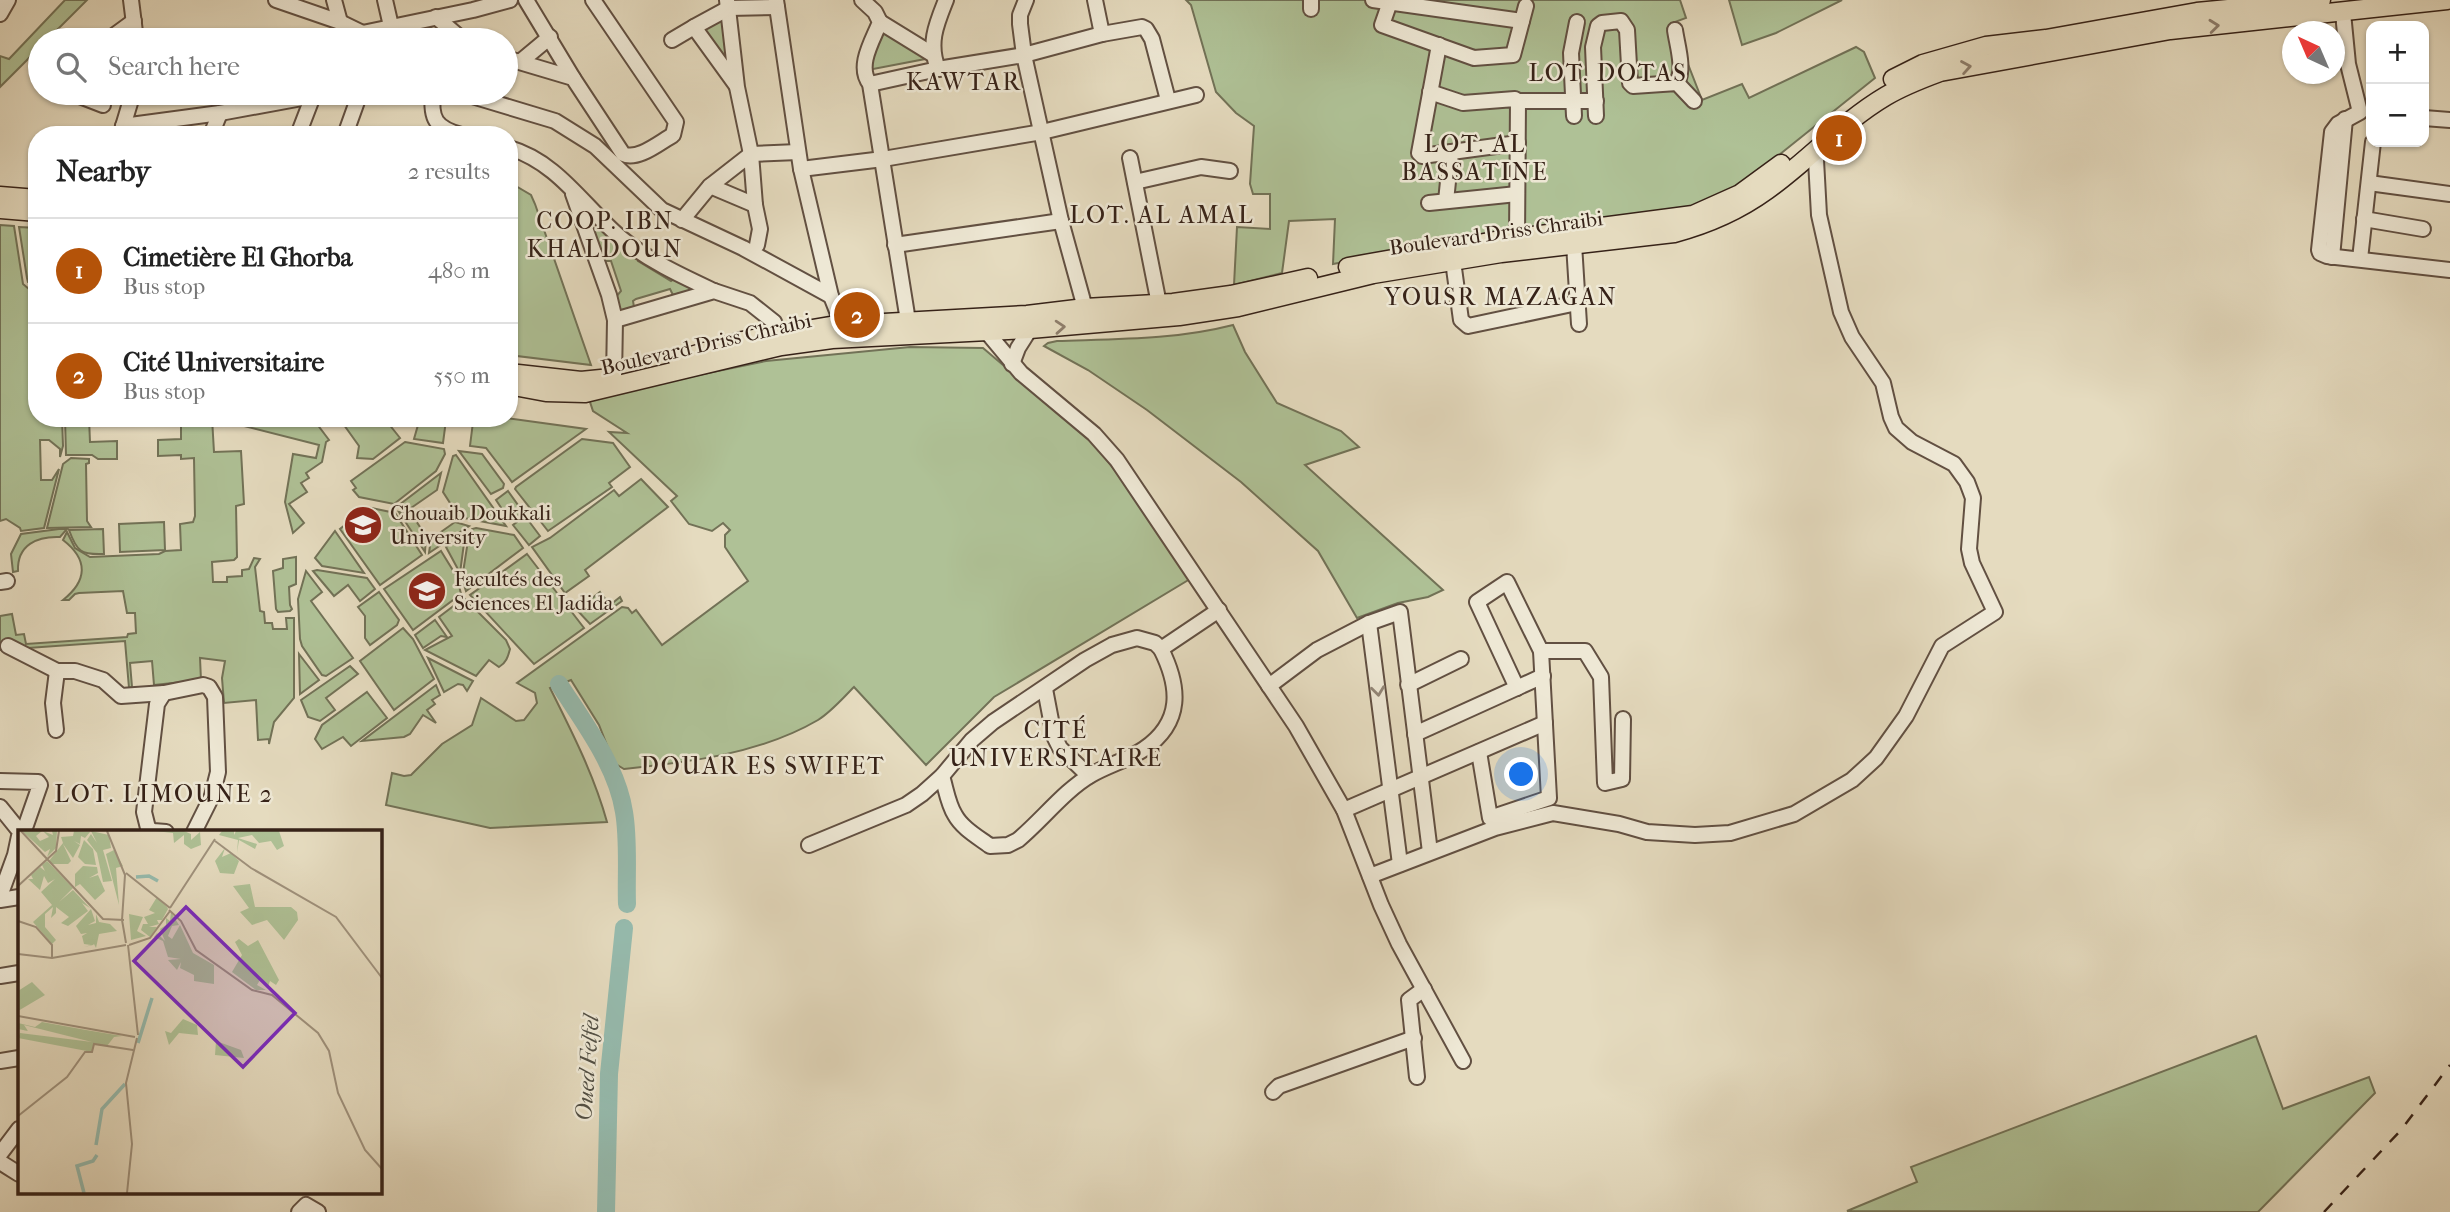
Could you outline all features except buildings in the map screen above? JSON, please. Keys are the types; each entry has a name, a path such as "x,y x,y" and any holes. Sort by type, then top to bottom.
{"main road":[{"name":"Boulevard Driss Chraibi","path":"1372,268 1452,261 1674,233 1699,226 1725,216 1752,200 1867,96 1923,64 1986,46 2169,23 2321,0"},
{"name":"Boulevard Driss Chraibi","path":"518,374 581,381 614,378 718,348 779,334 908,321 1027,316 1231,295 1517,239 1693,215 1740,194 1813,152 1885,96 1940,72 2169,23 2343,13 2448,0"},
{"path":"0,196 28,198"},
{"path":"0,209 28,211"},
{"name":"Boulevard Driss Chraibi","path":"518,387 582,401 600,391 781,346 837,328 986,331 1139,320 1238,307 1344,274"}],"street":[{"path":"0,14 8,0"},
{"path":"131,0 135,28"},
{"path":"276,0 353,28"},
{"path":"334,0 340,22"},
{"path":"385,0 391,26"},
{"path":"387,28 436,17 471,5 510,0"},
{"path":"526,0 623,154 629,157 637,155 673,135 676,122 593,0"},
{"path":"862,0 875,12 880,22 932,54"},
{"path":"938,69 932,54 935,30 946,0"},
{"path":"1026,0 1020,15 1024,55 1061,221 1085,308"},
{"path":"1096,0 1101,34"},
{"path":"1373,0 1522,21"},
{"path":"1390,2 1382,25 1474,58 1513,55 1526,6"},
{"path":"672,40 728,4 776,3 801,169 837,328"},
{"path":"728,4 737,87 751,154 755,205 760,229 757,245"},
{"path":"2343,13 2348,64 2365,113 2345,119 2332,132 2318,247 2320,253 2332,257 2450,270"},
{"path":"436,17 449,28"},
{"path":"124,28 134,21"},
{"path":"1430,92 1463,103 1515,99 1518,102 1574,109 1596,108 1593,47 1598,26 1621,21 1627,30 1630,83 1633,86 1677,83"},
{"path":"880,22 864,63 864,72 870,84 908,321"},
{"path":"1574,109 1571,53 1577,22"},
{"path":"694,27 737,87"},
{"path":"870,84 938,69 1024,55 1132,28 1146,29 1152,39 1168,100"},
{"path":"1675,30 1680,70 1677,83"},
{"path":"518,57 550,37"},
{"path":"1439,45 1419,153 1422,156 1518,143"},
{"path":"518,62 573,78"},
{"path":"1677,83 1694,102"},
{"path":"801,169 883,159 1042,132 1196,94"},
{"path":"1517,239 1518,102"},
{"path":"123,126 129,105"},
{"path":"145,126 264,105"},
{"path":"301,126 310,105"},
{"path":"348,126 356,105"},
{"path":"432,105 434,118 442,126"},
{"path":"502,105 555,121 595,146 662,210 743,248 831,296"},
{"path":"215,126 220,113"},
{"path":"2429,118 2450,120"},
{"path":"2360,259 2373,147"},
{"path":"518,151 536,158 621,237 654,261 714,291 750,303 774,322 779,334"},
{"path":"682,220 710,186 751,154 798,152"},
{"path":"1447,201 1451,152"},
{"path":"1370,876 1495,828 1553,813 1619,824 1647,832 1695,835 1730,833 1794,814 1852,780 1876,758 1906,716 1942,646 1995,612 1972,563 1969,549 1973,498 1967,482 1954,464 1912,442 1896,428 1883,383 1853,337 1841,312 1819,215 1816,160 1813,152"},
{"path":"1130,158 1159,304"},
{"path":"1135,182 1201,167 1230,172"},
{"path":"2369,183 2450,194"},
{"path":"710,186 755,205"},
{"path":"571,188 609,295 615,320 614,378"},
{"path":"1429,203 1517,194"},
{"path":"586,228 602,219"},
{"path":"2364,219 2423,229"},
{"path":"895,245 1061,221"},
{"path":"1574,244 1579,324"},
{"path":"1452,261 1461,320 1468,326 1577,303"},
{"path":"615,320 714,291"},
{"path":"1012,364 1030,329"},
{"path":"986,331 1012,364 1094,434 1117,460 1296,726 1345,810 1399,944 1462,1061"},
{"path":"1479,752 1490,818 1549,798 1541,651 1507,582 1477,602 1517,688"},
{"path":"1161,649 1219,610"},
{"path":"1269,686 1317,649 1400,612 1430,852"},
{"path":"1369,624 1400,864"},
{"path":"809,845 906,805 942,776 972,740 993,722 1085,660 1112,645 1138,638 1155,643 1161,649 1173,676 1176,700 1172,716 1161,732 1145,748 1089,776 1018,840 990,846 956,818 942,776"},
{"path":"8,646 57,671 75,671 103,680 121,696 164,693 203,685 209,687 215,697 218,772 212,796 195,830"},
{"path":"1541,651 1585,651 1601,677 1605,783 1622,779 1623,719"},
{"path":"1408,685 1461,659"},
{"path":"56,730 53,703 57,671"},
{"path":"1415,734 1543,676"},
{"path":"1045,689 1054,736 1060,748 1089,776"},
{"path":"151,830 148,828 144,812 158,704 164,693"},
{"path":"1345,810 1545,723"},
{"path":"0,781 38,782 40,785 22,830"},
{"path":"0,807 18,830"},
{"path":"18,841 0,898 18,897"},
{"path":"0,976 18,973"},
{"path":"1417,1077 1409,1000 1424,989"},
{"path":"1273,1092 1279,1086 1414,1038"},
{"path":"0,1061 18,1058"},
{"path":"0,1154 18,1130"},
{"path":"0,1162 18,1173"},
{"path":"299,1212 306,1205 318,1212"}],"green space":[{"path":"65,0 87,0 59,28 38,28"},
{"path":"1186,0 1680,0 1686,18 1672,23 1702,100 1742,84 1749,98 1856,47 1864,52 1875,78 1749,179 1718,198 1681,213 1406,250 1333,264 1335,219 1289,221 1282,273 1234,285 1237,227 1270,229 1270,194 1253,194 1250,184 1254,126 1236,113 1216,92 1191,5"},
{"path":"1729,0 1842,0 1776,33 1742,45"},
{"path":"723,16 728,63 705,33 703,25"},
{"path":"881,30 926,57 925,59 868,70"},
{"path":"28,39 28,59 0,87 0,56 9,59"},
{"path":"518,187 531,195 535,204 591,365 518,356"},
{"path":"0,225 14,226 23,284 28,288 28,427 62,427 63,446 60,457 60,449 49,440 40,440 41,480 52,480 59,469 44,528 21,531 6,519 0,521"},
{"path":"598,225 639,255 638,261 671,281 674,279 696,289 673,295 670,289 636,299 633,301 634,307 619,311 615,298 621,291 611,261 604,261 593,231"},
{"path":"19,227 28,228 28,282"},
{"path":"1233,325 1245,352 1277,403 1341,431 1359,447 1305,465 1443,590 1357,618 1318,551 1241,482 1147,410 1088,370 1044,346 1057,341 1189,334"},
{"path":"910,347 983,348 1090,439 1117,473 1190,579 994,697 926,765 854,687 818,720 772,741 724,755 624,769 614,763 599,725 571,680 550,688 589,771 607,822 490,828 386,805 392,773 411,775 442,744 472,725 481,698 516,721 524,720 537,703 535,693 517,683 622,607 628,608 632,613 636,610 662,645 748,581 725,547 725,535 730,530 723,523 712,531 689,524 671,501 677,496 609,432 627,433 593,411 590,402 593,399 766,361"},
{"path":"518,420 586,429 512,482 486,448 470,446 472,427 518,427"},
{"path":"65,427 89,427 90,442 117,441 117,459 66,455"},
{"path":"181,427 213,427 214,452 241,451 244,504 236,506 237,557 234,560 212,562 213,582 227,582 227,577 242,576 242,570 249,569 254,558 260,559 255,567 260,611 264,612 265,623 272,623 273,629 287,629 286,618 294,618 294,698 274,722 269,744 269,739 258,740 256,700 224,703 222,678 225,661 200,658 201,680 154,685 152,661 130,663 132,687 129,688 125,641 0,650 0,616 12,614 16,635 24,634 26,644 127,637 128,634 136,633 135,613 127,613 123,591 79,593 69,600 63,600 77,585 82,570 77,555 63,540 67,532 75,548 90,557 159,554 181,550 180,524 193,522 195,516 194,458 181,459 181,455 158,456 158,440 181,439"},
{"path":"248,427 319,427 329,440 326,442 322,462 306,473 309,478 301,483 307,492 289,504 304,523 293,533 285,502 293,454 316,458 319,445"},
{"path":"345,427 391,427 400,438 373,459 357,458 359,446"},
{"path":"417,427 445,427 443,443 414,439"},
{"path":"582,439 613,443 630,467 609,483 612,487 548,531 515,489"},
{"path":"405,442 444,449 445,454 436,471 394,504 359,497 353,490 356,488 351,481"},
{"path":"459,451 482,454 504,484 503,488 491,494"},
{"path":"456,455 506,526 459,517 443,492 453,456"},
{"path":"71,458 89,459 86,464 87,521 91,527 47,528 63,464"},
{"path":"441,473 437,490 411,508 399,505"},
{"path":"641,479 668,507 585,570 589,576 565,593 532,547 550,538 614,490 619,496"},
{"path":"508,491 523,512 510,521 496,500"},
{"path":"367,507 395,513 422,555 380,585 340,529"},
{"path":"399,512 412,515 426,536 425,552"},
{"path":"525,516 540,536 529,545 513,525"},
{"path":"164,522 165,550 120,552 119,524"},
{"path":"455,522 469,526 429,553 431,539"},
{"path":"476,528 514,535 523,548 466,591 462,579 469,534"},
{"path":"67,529 60,537 44,538 30,544 21,555 18,571 13,572 11,554 21,534"},
{"path":"103,529 104,554 81,551 69,530"},
{"path":"335,531 364,573 322,566 315,558"},
{"path":"465,533 465,536 460,573 446,547"},
{"path":"441,551 457,577 461,594 413,630 384,589"},
{"path":"527,554 584,628 534,664 470,595"},
{"path":"296,557 296,584 289,587 292,609 278,612 273,571 283,568 283,559"},
{"path":"306,571 322,592 311,601 353,658 326,676 322,675 300,639 298,599"},
{"path":"313,571 367,578 375,589 360,601 348,585 334,596"},
{"path":"379,592 399,620 397,625 370,645 365,638 365,616 358,607"},
{"path":"600,592 610,605 620,597 622,601 590,624 577,610"},
{"path":"464,598 506,640 510,649 506,660 499,667 489,660 476,676 425,650 452,636 439,617"},
{"path":"435,620 447,637 441,636 423,648 415,635"},
{"path":"403,628 413,639 434,679 394,710 360,661"},
{"path":"299,654 319,680 300,694"},
{"path":"428,658 473,681 467,691 463,685 458,684 444,692"},
{"path":"350,666 358,674 326,698 335,710 320,721 308,717 301,700"},
{"path":"436,685 440,695 432,700 435,704 427,710 436,723 423,715 410,734 404,737 362,741"},
{"path":"367,692 387,718 351,746 343,737 322,749 315,739 322,725"},
{"path":"2256,1036 2283,1109 2369,1077 2375,1093 2258,1212 1847,1211 1917,1182 1911,1167"}],"waterway":[{"name":"Oued Felfel","path":"559,684 598,745 620,795 626,835 627,904"},
{"name":"Oued Felfel","path":"606,1212 609,1074 624,928"}],"railway":[{"path":"2324,1212 2401,1130 2450,1065"}],"place":[{"name":"Cimetière El Ghorba","path":"1839,138"},
{"name":"Cité Universitaire","path":"857,315"},
{"name":"Chouaib Doukkali University","path":"363,525"},
{"name":"Facultés des Sciences El Jadida","path":"427,591"}],"district":[{"name":"LOT. DOTAS","path":"1608,73"},
{"name":"KAWTAR","path":"964,82"},
{"name":"LOT. AL BASSATINE","path":"1475,158"},
{"name":"LOT. AL AMAL","path":"1162,215"},
{"name":"COOP. IBN KHALDOUN","path":"605,235"},
{"name":"YOUSR MAZAGAN","path":"1501,297"},
{"name":"CITÉ UNIVERSITAIRE","path":"1056,744"},
{"name":"DOUAR ES SWIFET","path":"763,766"},
{"name":"LOT. LIMOUNE 2","path":"164,794"}]}
